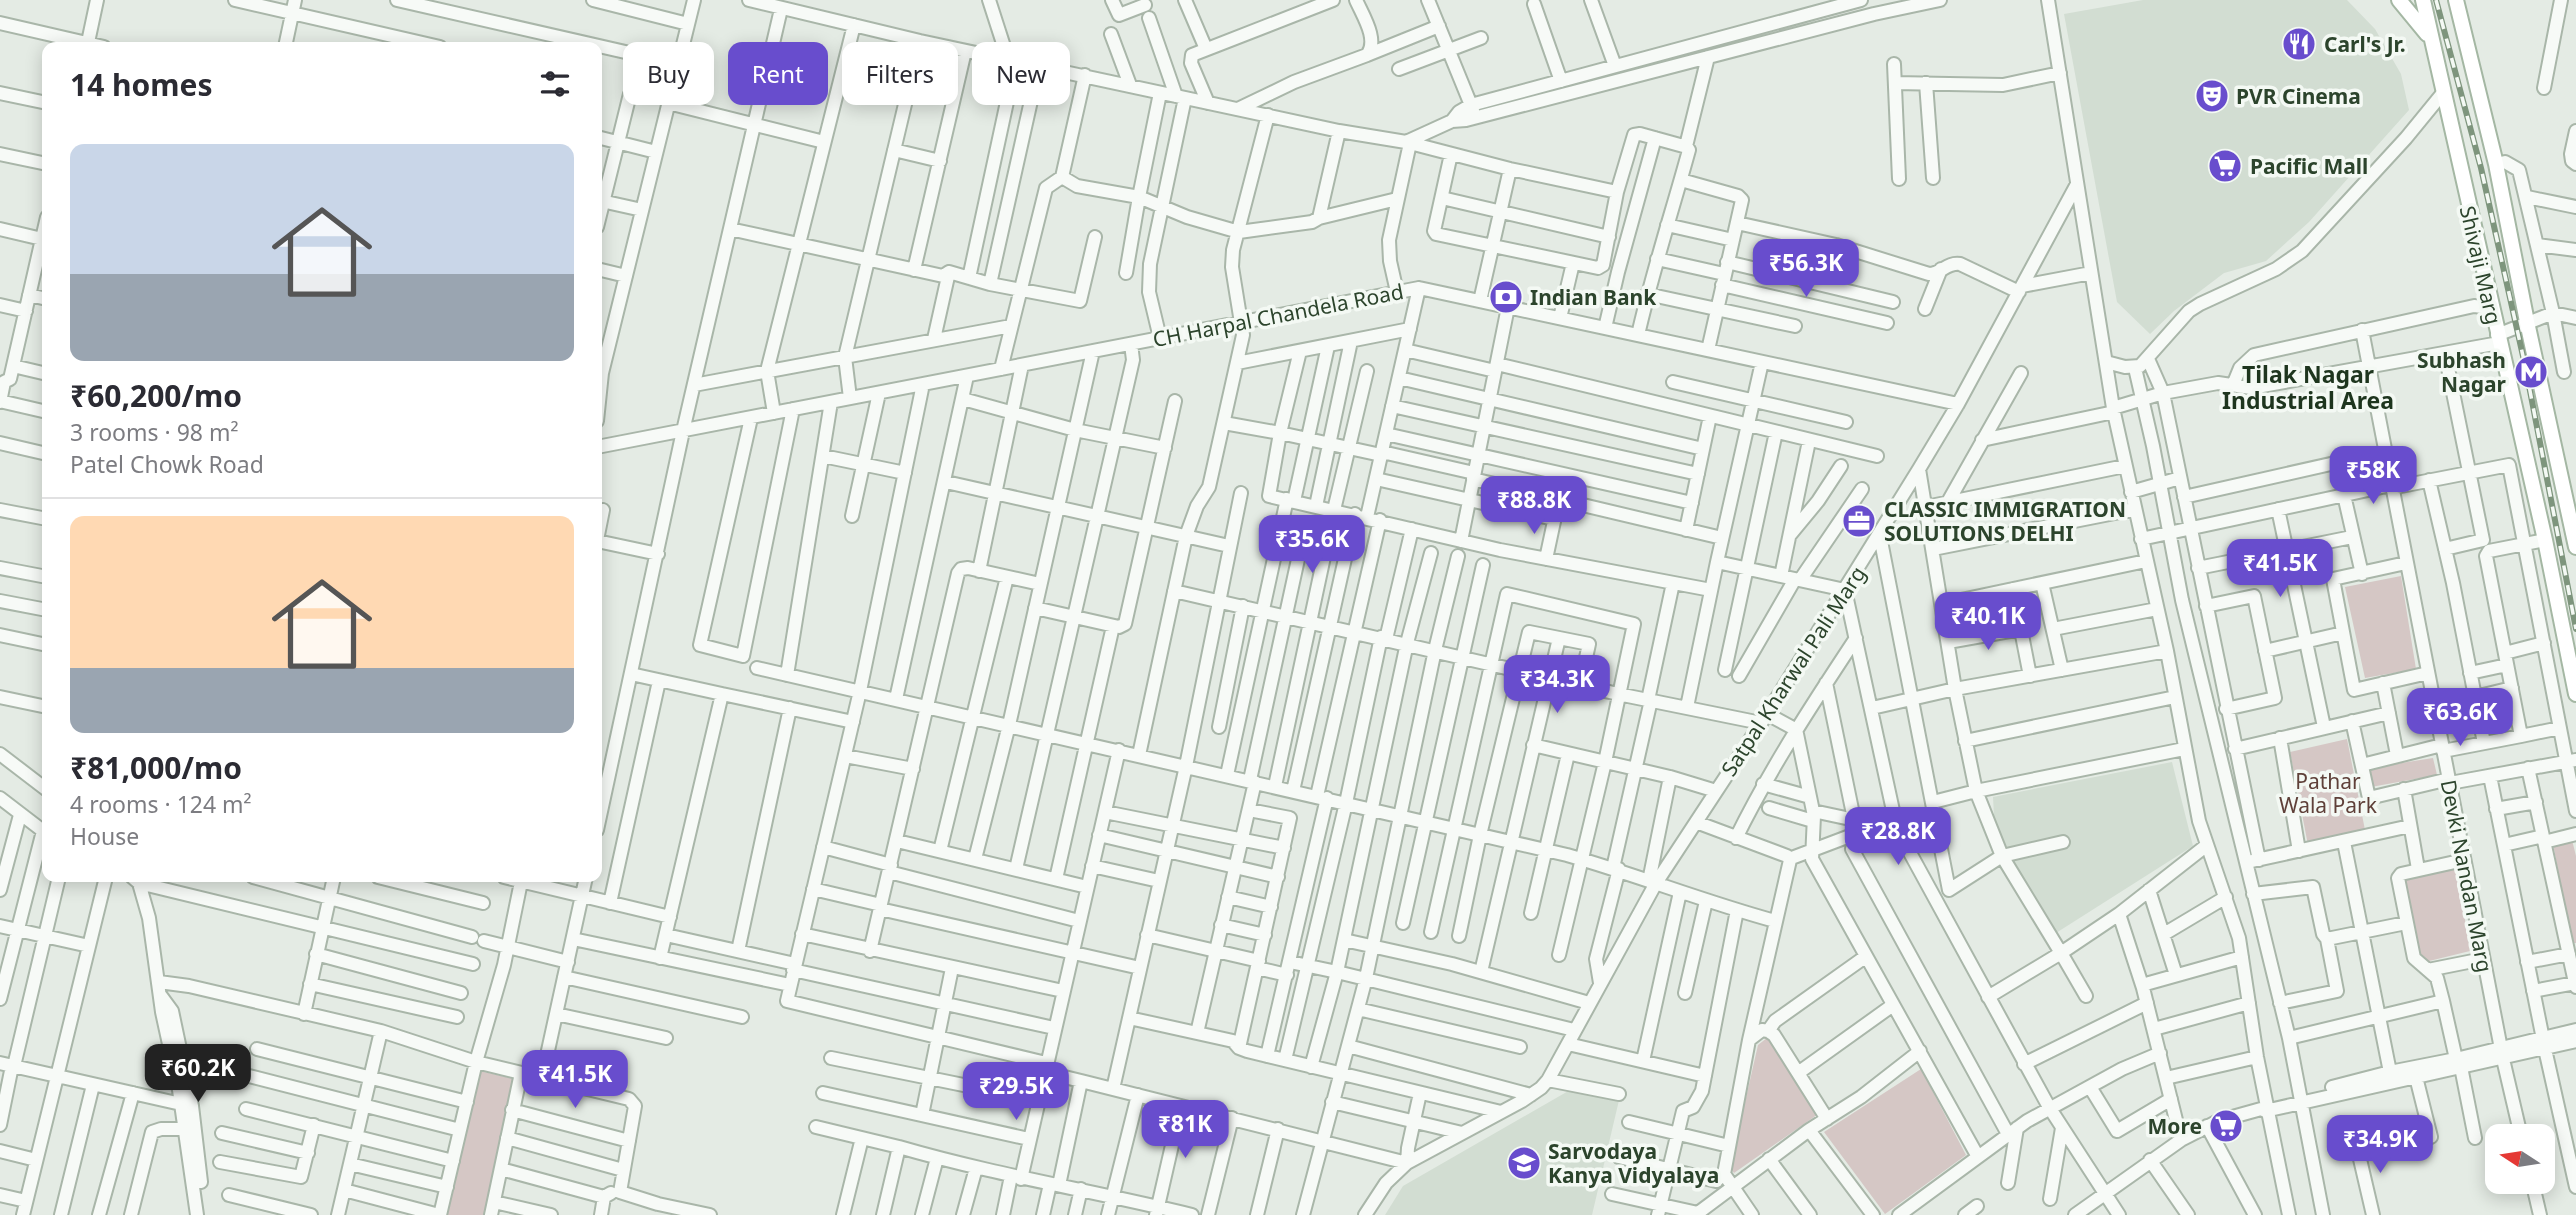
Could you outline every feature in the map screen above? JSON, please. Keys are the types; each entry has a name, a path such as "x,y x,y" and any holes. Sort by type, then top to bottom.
{"main road":[{"path":"2399,0 2430,38"},
{"name":"Shivaji Marg","path":"2423,0 2442,94 2545,540 2576,694"},
{"name":"Shivaji Marg","path":"2456,0 2496,164 2576,547"}],"street":[{"path":"88,42 97,0"},
{"path":"235,0 294,7 408,42"},
{"path":"397,0 581,42"},
{"path":"593,0 688,24"},
{"path":"684,42 694,0"},
{"path":"749,0 972,52"},
{"path":"989,0 1005,42"},
{"path":"1112,0 1119,15 1145,5"},
{"path":"1185,0 1206,49"},
{"path":"1356,0 1371,37 1372,48 1367,55"},
{"path":"1428,0 1473,111"},
{"path":"1591,0 1615,66"},
{"path":"1473,111 1561,80 1861,0"},
{"path":"1408,143 1452,121 1459,112 1708,57 1874,14 1940,0"},
{"path":"2048,0 2113,410 2167,651 2199,821 2239,939 2266,1107 2289,1215"},
{"path":"2544,88 2561,0"},
{"path":"1208,103 1191,60 1192,55 1330,1"},
{"path":"1534,4 1561,80"},
{"path":"286,42 294,7"},
{"path":"602,807 683,431 782,9"},
{"path":"1149,18 1180,97 1163,207 1148,278 1160,338"},
{"path":"0,23 75,42"},
{"path":"774,413 767,372 854,26"},
{"path":"1238,109 1294,82 1438,26"},
{"path":"1111,34 1130,85"},
{"path":"1399,69 1480,38"},
{"path":"850,398 845,357 920,41"},
{"path":"602,47 623,51"},
{"path":"914,270 965,51"},
{"path":"1638,335 1647,294 1689,150 1686,146 1708,57"},
{"path":"1894,64 1899,179"},
{"path":"1070,72 1339,131 1408,143 1617,192"},
{"path":"1895,83 2003,85 2060,74"},
{"path":"1002,369 1019,289 1046,188 1062,177 1086,75"},
{"path":"1926,83 1933,178"},
{"path":"0,93 42,102"},
{"path":"1126,273 1160,93"},
{"path":"2106,362 2135,368 2148,359 2184,316 2197,306 2276,269 2302,251 2406,138 2442,94"},
{"path":"602,194 627,105"},
{"path":"602,381 668,105"},
{"path":"676,105 824,142"},
{"path":"969,278 1003,105"},
{"path":"990,284 1030,105"},
{"path":"1139,755 1186,536 1196,506 1209,487 1237,363 1242,322 1232,267 1233,250 1268,115"},
{"path":"1319,218 1339,131"},
{"path":"2576,131 2571,154 2572,161 2576,164"},
{"path":"1451,154 1434,231 1436,234 1601,268 1617,192 1633,137 1640,134 1686,146"},
{"path":"602,138 656,152"},
{"path":"1605,328 1655,138"},
{"path":"1397,292 1389,244 1408,143"},
{"path":"894,150 940,161"},
{"path":"0,154 42,163"},
{"path":"2496,164 2505,162 2519,170 2564,372"},
{"path":"1480,301 1510,169"},
{"path":"1062,177 1072,184 1139,197 1186,217 1239,232 1312,222 1397,199"},
{"path":"1681,180 1740,196 1742,201 1708,350"},
{"name":"Satpal Kharwal Pali Marg","path":"1366,1215 1386,1183 1407,1163 1531,1095 1548,1080 1653,882 1764,719 1880,536 1958,404 2077,184"},
{"path":"2527,197 2576,207"},
{"path":"1442,198 1609,237"},
{"path":"602,201 642,210"},
{"path":"1737,223 1848,248 1929,274 1951,264 1965,265 2021,289 2091,273"},
{"path":"1667,225 1733,240"},
{"path":"0,229 42,227"},
{"path":"730,229 943,276 948,272"},
{"path":"948,272 990,284 1080,301 1096,237"},
{"path":"2537,244 2576,250"},
{"path":"1657,258 1725,274 1887,323"},
{"path":"42,261 29,295 10,379 2,381 0,401 42,411"},
{"path":"1560,318 1573,263"},
{"path":"1925,309 1941,269"},
{"path":"602,270 626,276"},
{"path":"934,339 948,272"},
{"path":"1725,274 1893,302"},
{"path":"1293,790 1329,625 1367,517 1419,288"},
{"name":"CH Harpal Chandela Road","path":"602,446 1419,288 1958,404"},
{"path":"1647,294 1795,327"},
{"path":"29,295 42,298"},
{"path":"0,305 26,311"},
{"path":"2233,385 2240,368 2254,355 2474,306 2491,308"},
{"path":"1461,541 1508,307"},
{"path":"1982,440 2113,410 2163,393 2218,383 2251,388 2368,368 2498,339 2527,322 2553,313 2576,318"},
{"path":"694,385 1011,326"},
{"path":"1237,363 1410,329"},
{"name":"Devki Nandan Marg","path":"2362,330 2483,959 2518,1124"},
{"path":"1316,506 1351,341"},
{"path":"1016,869 1133,360 1131,344"},
{"path":"1227,775 1263,611 1308,439 1328,345"},
{"path":"1405,350 1710,416 1877,456"},
{"path":"975,859 1009,725 1093,351"},
{"path":"1300,351 1280,433 1269,496 1461,541 1711,590"},
{"path":"2148,359 2163,393 2259,860"},
{"path":"1687,707 1762,362"},
{"path":"979,571 1021,365"},
{"path":"13,366 42,373"},
{"path":"2135,368 2182,600 2289,1038 2323,1215"},
{"path":"2445,549 2483,540 2448,368"},
{"path":"1275,786 1334,510 1367,371"},
{"path":"1948,502 2021,373"},
{"path":"896,699 946,482 967,376"},
{"path":"1399,378 1703,449"},
{"path":"1673,382 1846,422"},
{"path":"923,384 860,691 787,999 791,1003 937,1035 1082,1081 1407,1163 1420,1093"},
{"path":"852,516 879,393"},
{"path":"963,399 1075,430 1165,448"},
{"path":"1035,608 1113,626 1125,624 1175,401"},
{"path":"786,675 831,402"},
{"path":"1392,406 1698,474"},
{"path":"751,418 700,645 743,656 793,409"},
{"path":"1686,530 1710,416"},
{"path":"1224,423 1382,453 1722,538"},
{"path":"1725,670 1776,432"},
{"path":"1386,434 1692,503"},
{"path":"1781,576 1809,440"},
{"path":"0,443 42,453"},
{"path":"2184,497 2384,452"},
{"path":"823,456 905,473"},
{"path":"2141,539 2344,495 2509,465 2560,729 2571,761 2576,811"},
{"path":"1790,535 1818,501 1841,466"},
{"path":"1926,507 2125,466"},
{"path":"1919,469 1955,689 1976,791 2002,856 2086,996"},
{"path":"2131,492 2180,478"},
{"path":"1376,479 1554,519"},
{"path":"2429,480 2484,743"},
{"path":"946,482 1229,546"},
{"path":"1739,676 1798,580 1862,489"},
{"path":"1113,1089 1186,766 1241,493"},
{"path":"2344,495 2362,574"},
{"path":"1546,559 1559,498"},
{"path":"0,509 42,518"},
{"path":"1933,548 2135,509"},
{"path":"2278,509 2324,727"},
{"path":"602,515 603,510"},
{"path":"1267,1056 1289,968 1355,631 1367,517"},
{"path":"1196,1034 1249,810 1252,781 1305,527"},
{"path":"1285,1060 1412,529"},
{"path":"1880,536 1949,890 2002,856 2063,842"},
{"path":"2198,568 2352,537"},
{"path":"2521,736 2486,556 2489,551 2545,540"},
{"path":"602,541 658,554"},
{"path":"1311,1066 1337,972 1407,643 1431,553"},
{"path":"1303,1215 1366,978 1435,650 1458,556"},
{"path":"1942,604 2146,561"},
{"path":"1717,562 1845,590 1897,829 2024,1064 2119,1215"},
{"path":"2406,564 2333,579 2354,690 2428,673"},
{"path":"1403,923 1483,565"},
{"path":"0,568 42,576"},
{"path":"870,951 958,573 964,568 1040,584"},
{"path":"940,851 1007,577"},
{"path":"1600,983 1597,959 1673,583"},
{"path":"2042,583 2062,670"},
{"path":"2013,589 2030,676"},
{"path":"1174,591 1618,694 1764,719 1795,730"},
{"path":"1431,932 1507,594 1634,624 1583,860 1559,954"},
{"path":"2206,607 2254,596 2275,698 2227,709"},
{"path":"0,601 42,609"},
{"path":"1219,727 1243,606"},
{"path":"2053,629 2157,609"},
{"path":"1056,879 1113,626"},
{"path":"1948,642 2021,629"},
{"path":"1459,936 1480,835 1529,632 1588,644 1580,685"},
{"path":"2265,651 2343,633"},
{"path":"0,635 42,644"},
{"path":"1481,972 1559,638"},
{"path":"1736,838 1763,784 1795,730 1856,638"},
{"path":"2470,673 2544,643"},
{"path":"1872,708 1955,689 2167,651"},
{"path":"757,668 1546,850 1616,869 1706,901 1775,921"},
{"path":"2551,676 2572,672"},
{"path":"631,674 853,722"},
{"path":"610,903 659,681"},
{"path":"1826,682 1854,820"},
{"path":"2383,683 2397,755"},
{"path":"2475,697 2512,688"},
{"path":"660,958 722,694"},
{"path":"0,697 42,706"},
{"path":"1965,740 2175,697"},
{"path":"738,951 790,708"},
{"path":"2235,750 2389,713"},
{"path":"2352,721 2369,797 2571,761"},
{"path":"2362,765 2397,755 2560,729"},
{"path":"1795,730 1813,816 1812,859 1977,1155"},
{"path":"2280,738 2299,851"},
{"path":"1533,745 1670,777 1716,791"},
{"path":"1933,802 2184,749"},
{"path":"1003,1215 1029,1139 1119,750"},
{"path":"1531,913 1568,754"},
{"path":"845,756 914,769"},
{"path":"1,758 42,787"},
{"path":"2528,768 2571,951 2576,985 2533,991"},
{"path":"2490,776 2543,1043 2576,1187"},
{"path":"1653,882 1670,777"},
{"path":"1763,784 1810,797"},
{"path":"2404,789 2418,869"},
{"path":"0,798 42,831"},
{"path":"2497,809 2536,802"},
{"path":"1769,808 1897,829"},
{"path":"1239,1048 1290,818 1249,810"},
{"path":"1105,812 1284,848"},
{"path":"0,890 20,816"},
{"path":"1696,822 1789,859 1875,824"},
{"path":"2245,863 2410,826"},
{"path":"2504,845 2576,834"},
{"path":"1099,835 1278,877"},
{"path":"897,841 1087,887"},
{"path":"2344,842 2390,1072"},
{"path":"0,999 42,843"},
{"path":"1988,997 2119,914 2207,845"},
{"path":"823,847 1079,921"},
{"path":"1852,849 2012,1131 2008,1182"},
{"path":"1619,1157 1716,1181 1724,1174 1749,1040 1789,859"},
{"path":"2464,860 2418,869 2399,876 2414,958 2437,978 2475,1138"},
{"path":"1092,866 1159,881"},
{"path":"0,1125 8,1065 58,882"},
{"path":"23,1215 103,882"},
{"path":"137,882 149,918 197,1215"},
{"path":"144,882 473,964"},
{"path":"271,882 568,962"},
{"path":"304,1014 333,882"},
{"path":"398,882 483,903"},
{"path":"344,1191 439,1215 521,882"},
{"path":"532,882 582,897 670,917"},
{"path":"542,1078 585,882"},
{"path":"2253,894 2313,887 2323,934 2327,939 2337,991 2280,1003"},
{"path":"813,889 1140,968"},
{"path":"2149,890 2176,975"},
{"path":"1643,1061 1680,892"},
{"path":"1228,897 1271,907"},
{"path":"2164,934 2226,897"},
{"path":"1685,993 1706,901"},
{"path":"1659,1211 1683,1111 1693,1107 1702,1091 1737,910"},
{"path":"2119,914 2147,1003 2181,1140"},
{"path":"2327,939 2406,923"},
{"path":"1222,925 1265,934"},
{"path":"0,926 89,946"},
{"path":"802,934 1063,991"},
{"path":"666,935 1054,1028"},
{"path":"1147,935 1215,950 1258,965 1289,968 1308,965 1574,1030"},
{"path":"573,939 790,985"},
{"path":"1344,940 1481,972 1589,1003"},
{"path":"2527,962 2571,951"},
{"path":"316,954 461,993"},
{"path":"1768,1031 1775,1021 1865,957"},
{"path":"2142,985 2242,957"},
{"path":"2428,970 2483,959"},
{"path":"922,1115 952,968"},
{"path":"564,977 742,1017"},
{"path":"159,982 189,986 381,1031 476,1062 629,1099 635,1103 620,1187 622,1195 657,1210 710,1215"},
{"path":"310,984 457,1017"},
{"path":"161,996 172,1011 192,1107 204,1215"},
{"path":"2289,1038 2443,1001"},
{"path":"2024,1064 2147,1003"},
{"path":"2154,1029 2249,1003"},
{"path":"1798,1073 1893,1005"},
{"path":"1358,1009 1520,1047"},
{"path":"556,1014 666,1038"},
{"path":"1129,1018 1233,1041 1239,1048 1267,1056 1501,1112"},
{"path":"1749,1040 1762,1030 1768,1031 1827,1119"},
{"path":"2301,1098 2416,1077 2459,1063 2543,1043 2576,1030"},
{"path":"338,1215 381,1031"},
{"path":"2543,1043 2576,1041"},
{"path":"1568,1044 1705,1076"},
{"path":"1348,1046 1531,1095"},
{"path":"257,1049 467,1101"},
{"path":"1612,1194 1659,1211 1700,1213 1732,1186 1809,1130 1861,1097 1920,1051"},
{"path":"1899,1215 1977,1155 2049,1107 2160,1053"},
{"path":"2166,1078 2257,1057"},
{"path":"831,1058 1038,1100"},
{"path":"2075,1215 2150,1160 2207,1126 2390,1072 2459,1063"},
{"path":"8,1065 181,1104"},
{"path":"491,1215 521,1073"},
{"path":"249,1076 460,1130"},
{"path":"2416,1077 2431,1137"},
{"path":"1548,1080 1619,1094"},
{"path":"1043,1215 1055,1184 1082,1081"},
{"path":"61,1215 93,1085"},
{"path":"2090,1087 2117,1131 2171,1099"},
{"path":"99,1215 133,1093"},
{"path":"823,1093 1029,1139"},
{"path":"1108,1215 1138,1095"},
{"path":"1332,1102 1462,1133"},
{"path":"1156,1211 1181,1106"},
{"path":"246,1109 453,1161"},
{"path":"512,1110 629,1141"},
{"path":"1208,1215 1231,1118"},
{"path":"1629,1122 1729,1146"},
{"path":"220,1162 297,1178 303,1174 314,1125"},
{"path":"2207,1126 2255,1215"},
{"path":"816,1127 976,1168 1112,1196 1156,1211 1192,1215"},
{"path":"2050,1199 2062,1128"},
{"path":"131,1215 152,1132 161,1129 185,1129"},
{"path":"1257,1215 1278,1129"},
{"path":"1809,1130 1873,1215"},
{"path":"222,1133 307,1153"},
{"path":"507,1138 623,1170"},
{"path":"843,1215 862,1138"},
{"path":"2356,1142 2373,1215"},
{"path":"884,1215 899,1147"},
{"path":"0,1151 37,1160"},
{"path":"922,1215 936,1158"},
{"path":"1769,1160 1810,1215"},
{"path":"2150,1160 2188,1215"},
{"path":"350,1164 447,1187"},
{"path":"963,1215 976,1168"},
{"path":"501,1169 604,1197 620,1187"},
{"path":"1724,1174 1752,1215"},
{"path":"1075,1215 1081,1189"},
{"path":"2535,1194 2540,1215"},
{"path":"0,1195 26,1201"},
{"path":"229,1195 312,1215"},
{"path":"601,1215 604,1197"},
{"path":"494,1202 551,1215"},
{"path":"1965,1215 1978,1206"}],"shaded area":[{"name":"Pacific Mall","path":"2143,0 2347,0 2375,29 2401,74 2409,110 2309,222 2266,261 2224,273 2174,311 2150,334 2117,302 2064,14"},
{"path":"2172,762 2193,846 2056,933 1995,834 1993,797"},
{"name":"Sarvodaya Kanya Vidyalaya","path":"1577,1086 1620,1096 1592,1215 1385,1215 1403,1186"}],"green space":[{"path":"2401,576 2416,669 2365,678 2345,587"},
{"name":"Pathar Wala Park","path":"2347,739 2366,835 2308,845 2290,752"},
{"path":"2433,758 2437,775 2371,787 2370,768"},
{"path":"2572,840 2576,856 2576,943 2572,943 2553,844"},
{"path":"2456,864 2470,951 2421,963 2403,875"},
{"path":"1772,1034 1821,1112 1734,1173 1730,1168 1758,1045"},
{"path":"1921,1069 1966,1155 1885,1214 1824,1132"},
{"path":"475,1070 519,1080 491,1215 445,1215"}],"railway":[{"path":"2436,0 2481,168 2525,365 2576,629"}],"place":[{"name":"Carl's Jr.","path":"2299,44"},
{"name":"PVR Cinema","path":"2212,96"},
{"name":"Pacific Mall","path":"2225,166"},
{"name":"Indian Bank","path":"1506,297"},
{"name":"Subhash Nagar","path":"2531,372"},
{"name":"CLASSIC IMMIGRATION SOLUTIONS DELHI","path":"1859,521"},
{"name":"More","path":"2226,1126"},
{"name":"Sarvodaya Kanya Vidyalaya","path":"1524,1163"}],"district":[{"name":"Tilak Nagar Industrial Area","path":"2308,387"}]}
